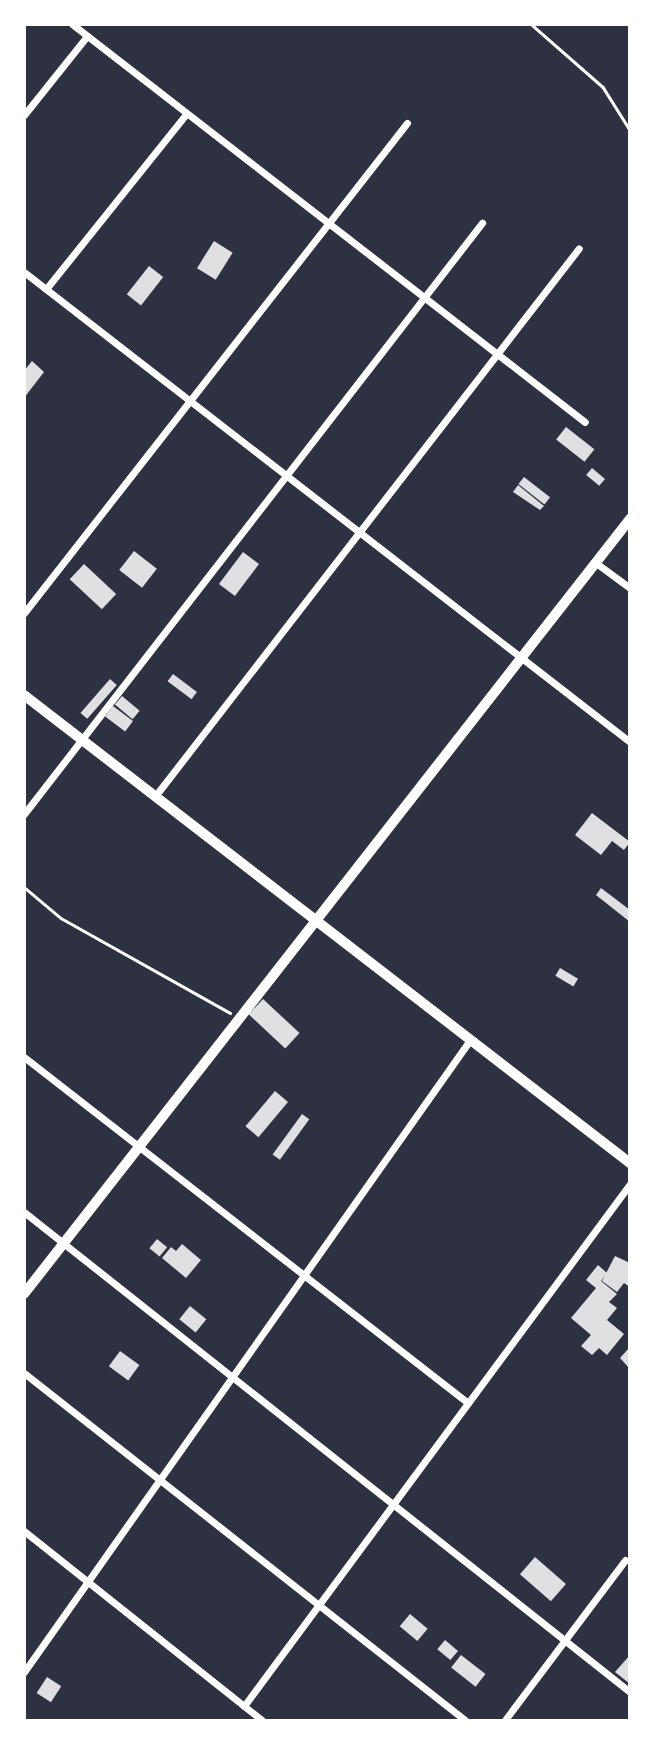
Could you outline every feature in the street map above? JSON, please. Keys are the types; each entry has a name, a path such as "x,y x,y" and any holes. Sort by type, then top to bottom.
{"main road":[{"path":"24,695 629,1163"}],"street":[{"path":"72,24 585,422"},
{"path":"24,115 87,36"},
{"path":"46,289 186,114"},
{"path":"24,613 188,399 407,123"},
{"path":"24,814 482,223"},
{"path":"156,795 579,248"},
{"path":"24,272 629,742"},
{"path":"24,1294 629,519"},
{"path":"596,563 629,589"},
{"path":"24,1672 470,1041"},
{"path":"24,1057 468,1403"},
{"path":"244,1706 629,1184"},
{"path":"24,1212 629,1692"},
{"path":"24,1373 465,1720"},
{"path":"24,1531 262,1720"},
{"path":"505,1720 625,1560"}],"path":[{"path":"531,24 589,72 629,130"},
{"path":"24,887 61,918 239,1018"}],"building":[{"path":"214,241 233,253 216,280 197,268"},
{"path":"149,266 163,277 141,305 127,294"},
{"path":"32,361 44,372 24,398 24,371"},
{"path":"566,427 594,449 585,462 556,440"},
{"path":"592,468 605,479 599,486 586,475"},
{"path":"524,477 550,497 544,504 518,484"},
{"path":"518,485 544,506 540,510 513,492"},
{"path":"134,551 157,569 142,588 119,570"},
{"path":"243,552 259,564 235,596 219,584"},
{"path":"84,564 116,594 102,609 70,579"},
{"path":"173,674 197,692 192,699 168,681"},
{"path":"110,679 117,685 87,719 80,713"},
{"path":"122,696 140,711 133,719 115,704"},
{"path":"113,706 133,721 125,731 105,716"},
{"path":"592,813 630,842 624,850 612,841 601,855 575,835"},
{"path":"601,888 630,910 630,922 596,895"},
{"path":"560,968 578,979 573,987 555,976"},
{"path":"263,999 300,1033 285,1048 249,1014"},
{"path":"275,1091 288,1102 258,1137 245,1126"},
{"path":"302,1114 309,1119 280,1160 273,1154"},
{"path":"157,1239 167,1247 160,1257 149,1248"},
{"path":"182,1244 201,1260 186,1278 162,1258 171,1247 176,1251"},
{"path":"615,1256 630,1263 630,1287 624,1283 617,1292 602,1281"},
{"path":"598,1265 607,1273 601,1281 617,1294 609,1302 617,1308 607,1320 624,1334 607,1355 599,1348 592,1355 581,1346 591,1335 571,1318 596,1288 586,1280"},
{"path":"190,1306 206,1319 196,1332 179,1319"},
{"path":"630,1347 630,1369 620,1358"},
{"path":"120,1351 139,1365 128,1380 109,1366"},
{"path":"535,1557 566,1584 551,1601 520,1574"},
{"path":"410,1614 428,1629 417,1641 400,1626"},
{"path":"445,1640 458,1651 450,1660 437,1649"},
{"path":"461,1655 485,1674 476,1687 451,1668"},
{"path":"630,1655 630,1684 615,1672"},
{"path":"47,1677 61,1686 51,1702 37,1693"}]}
